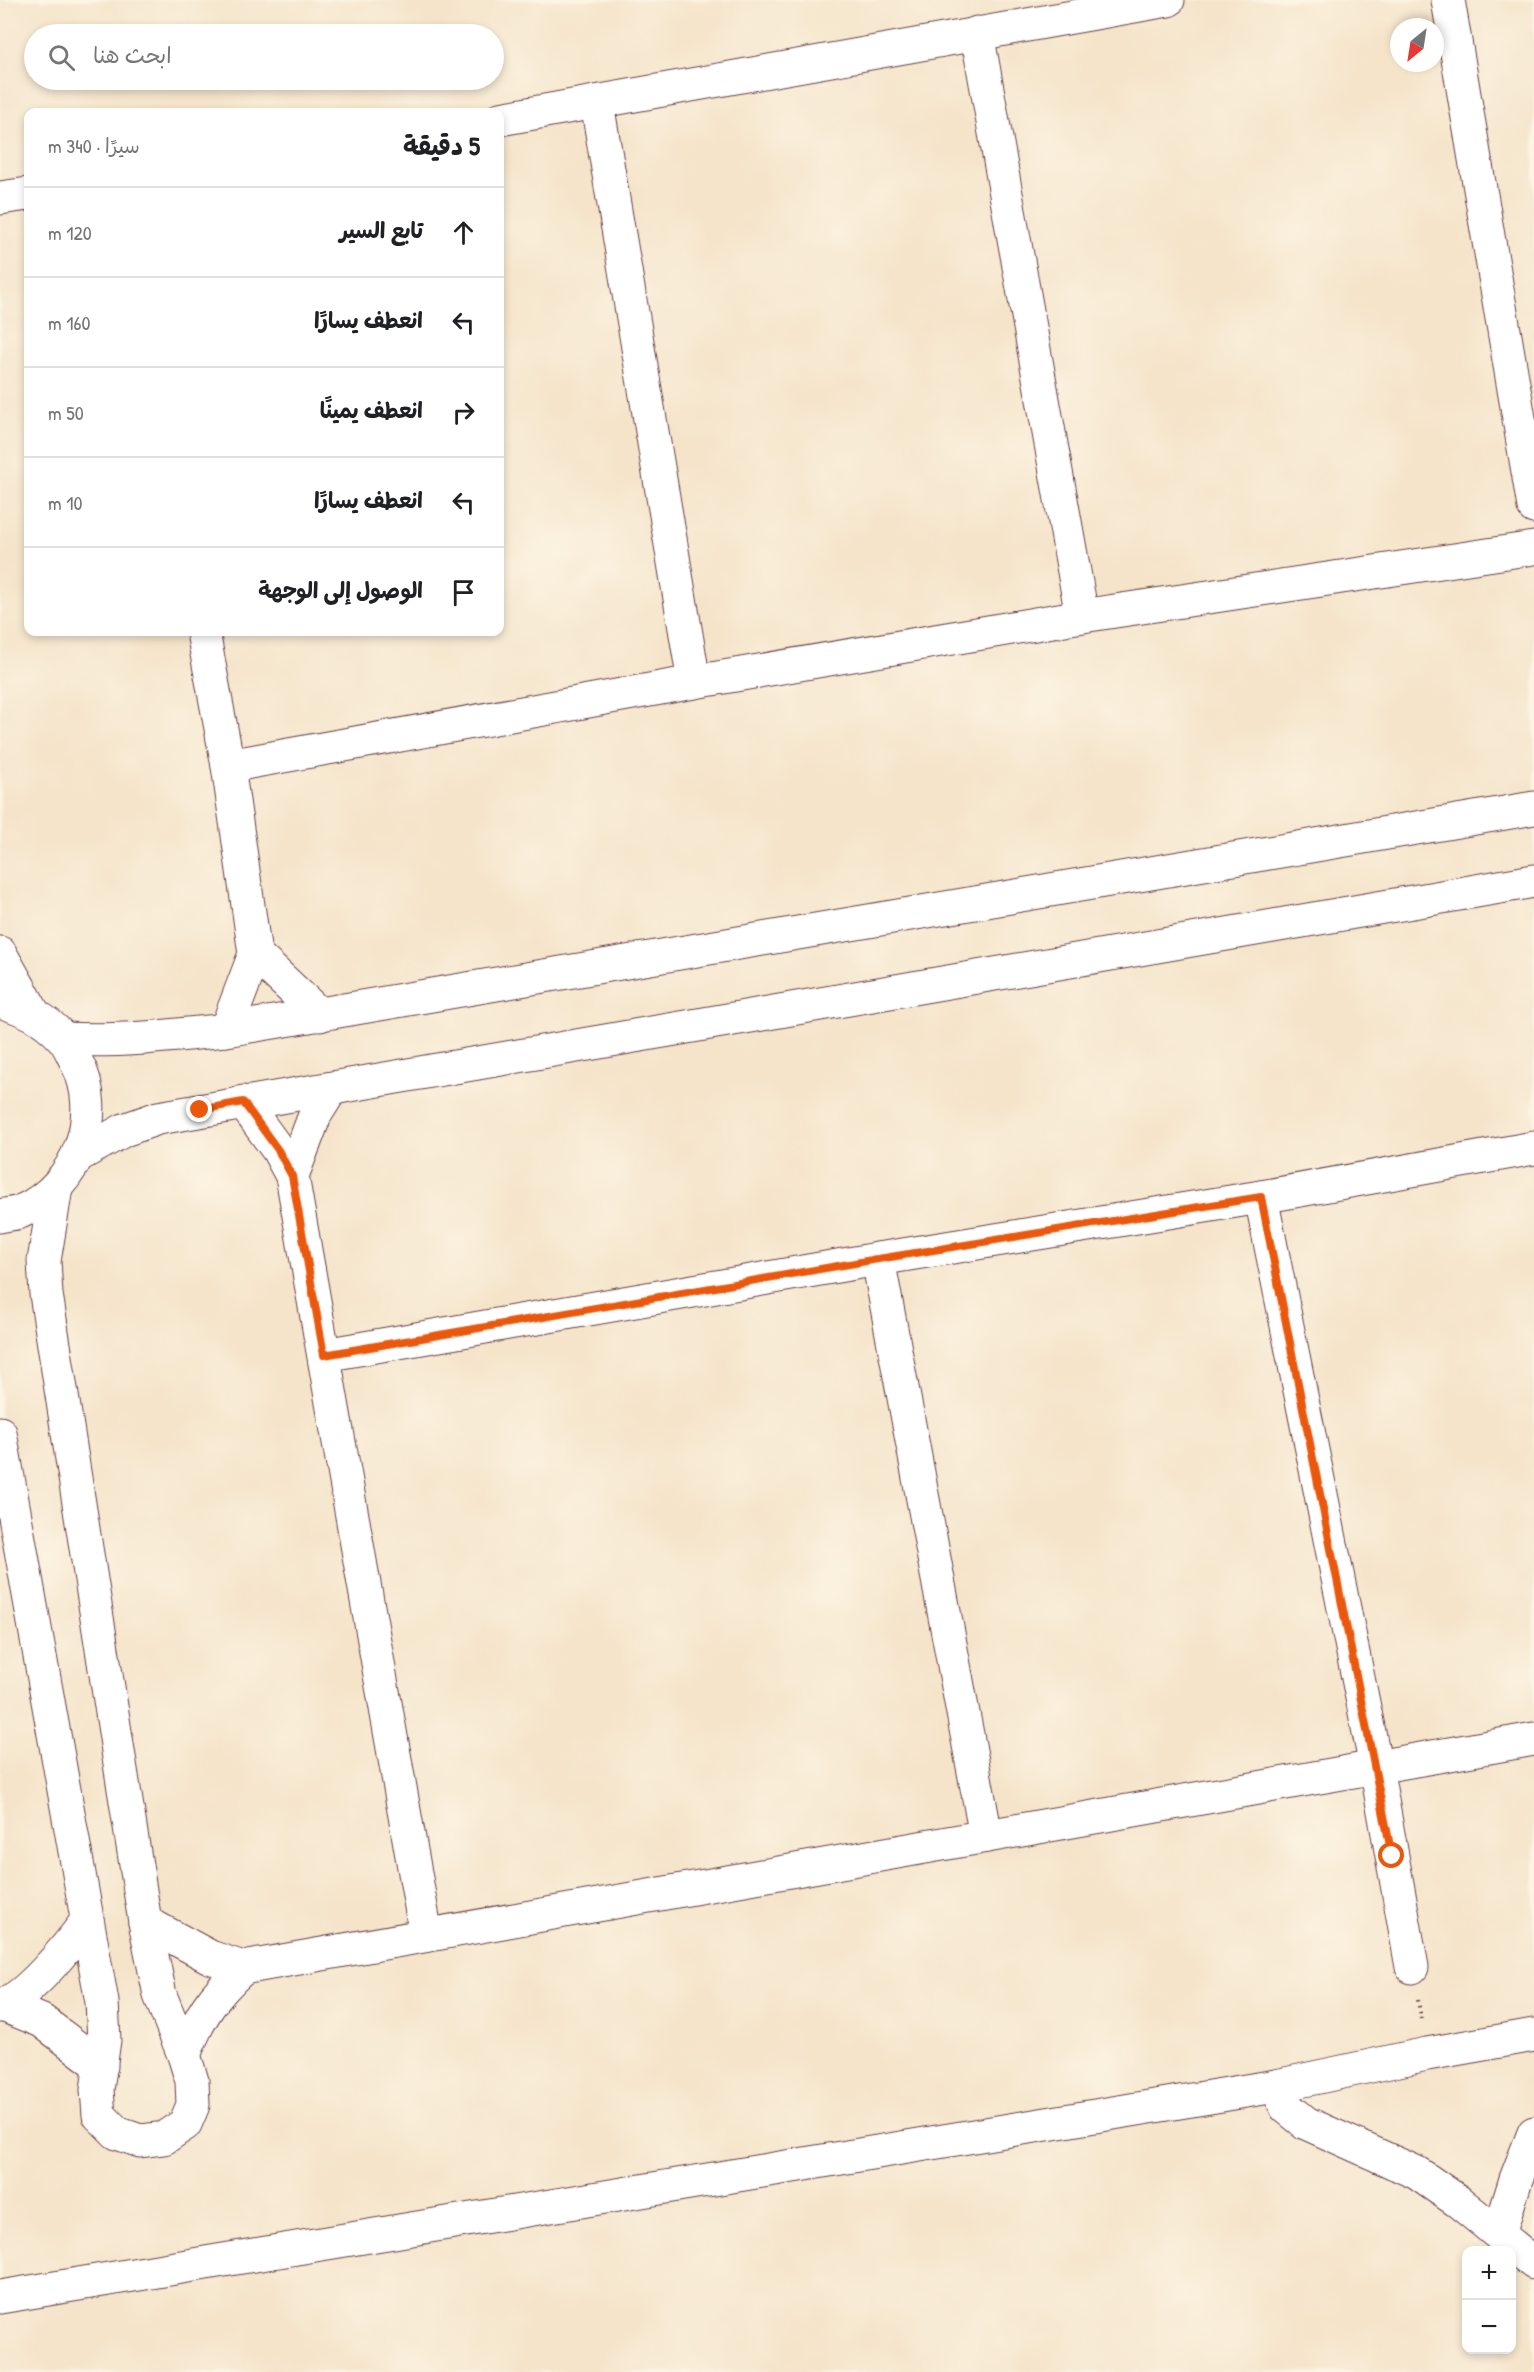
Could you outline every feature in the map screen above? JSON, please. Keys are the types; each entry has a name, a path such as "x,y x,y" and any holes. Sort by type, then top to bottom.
{"street":[{"path":"504,118 1168,0"},
{"path":"1448,0 1534,507"},
{"path":"977,33 1082,616"},
{"path":"597,103 694,682"},
{"path":"0,198 24,195"},
{"path":"228,766 694,682 1082,616 1534,548"},
{"path":"204,636 228,766 255,954 226,1030"},
{"path":"64,1039 143,1040 226,1030 1525,809 1534,784"},
{"path":"79,1155 124,1130 158,1118 1534,881"},
{"path":"0,953 33,1012 64,1039 83,1074 89,1115 79,1155 56,1188 22,1211 0,1216"},
{"path":"255,954 320,1015"},
{"path":"0,1001 33,1012"},
{"path":"292,1176 315,1115 332,1088"},
{"path":"243,1102 278,1150 292,1176 426,1935"},
{"path":"324,1355 878,1259 1261,1197 1534,1148"},
{"path":"0,1433 102,2002 104,2040 97,2090 99,2115 117,2133 140,2141 164,2138 185,2124 193,2105 192,2081 160,1995 144,1922 46,1294 44,1261 56,1188"},
{"path":"1261,1197 1376,1767 1412,1967"},
{"path":"878,1259 986,1836"},
{"path":"144,1922 210,1957 243,1968 1534,1738"},
{"path":"2,2006 35,1981 63,1953 87,1921"},
{"path":"184,2055 197,2022 217,1992 243,1968"},
{"path":"2,2006 42,2021 101,2066"},
{"path":"0,2297 1276,2086 1427,2054 1534,2035"},
{"path":"1276,2086 1286,2107 1306,2123 1417,2173 1459,2202 1534,2263"},
{"path":"1499,2234 1516,2179 1534,2133"}],"path":[{"path":"1412,1967 1427,2054"}],"route":[{"path":"200,1110 243,1102 278,1150 292,1176 324,1355 878,1259 1261,1197 1392,1856"}]}
